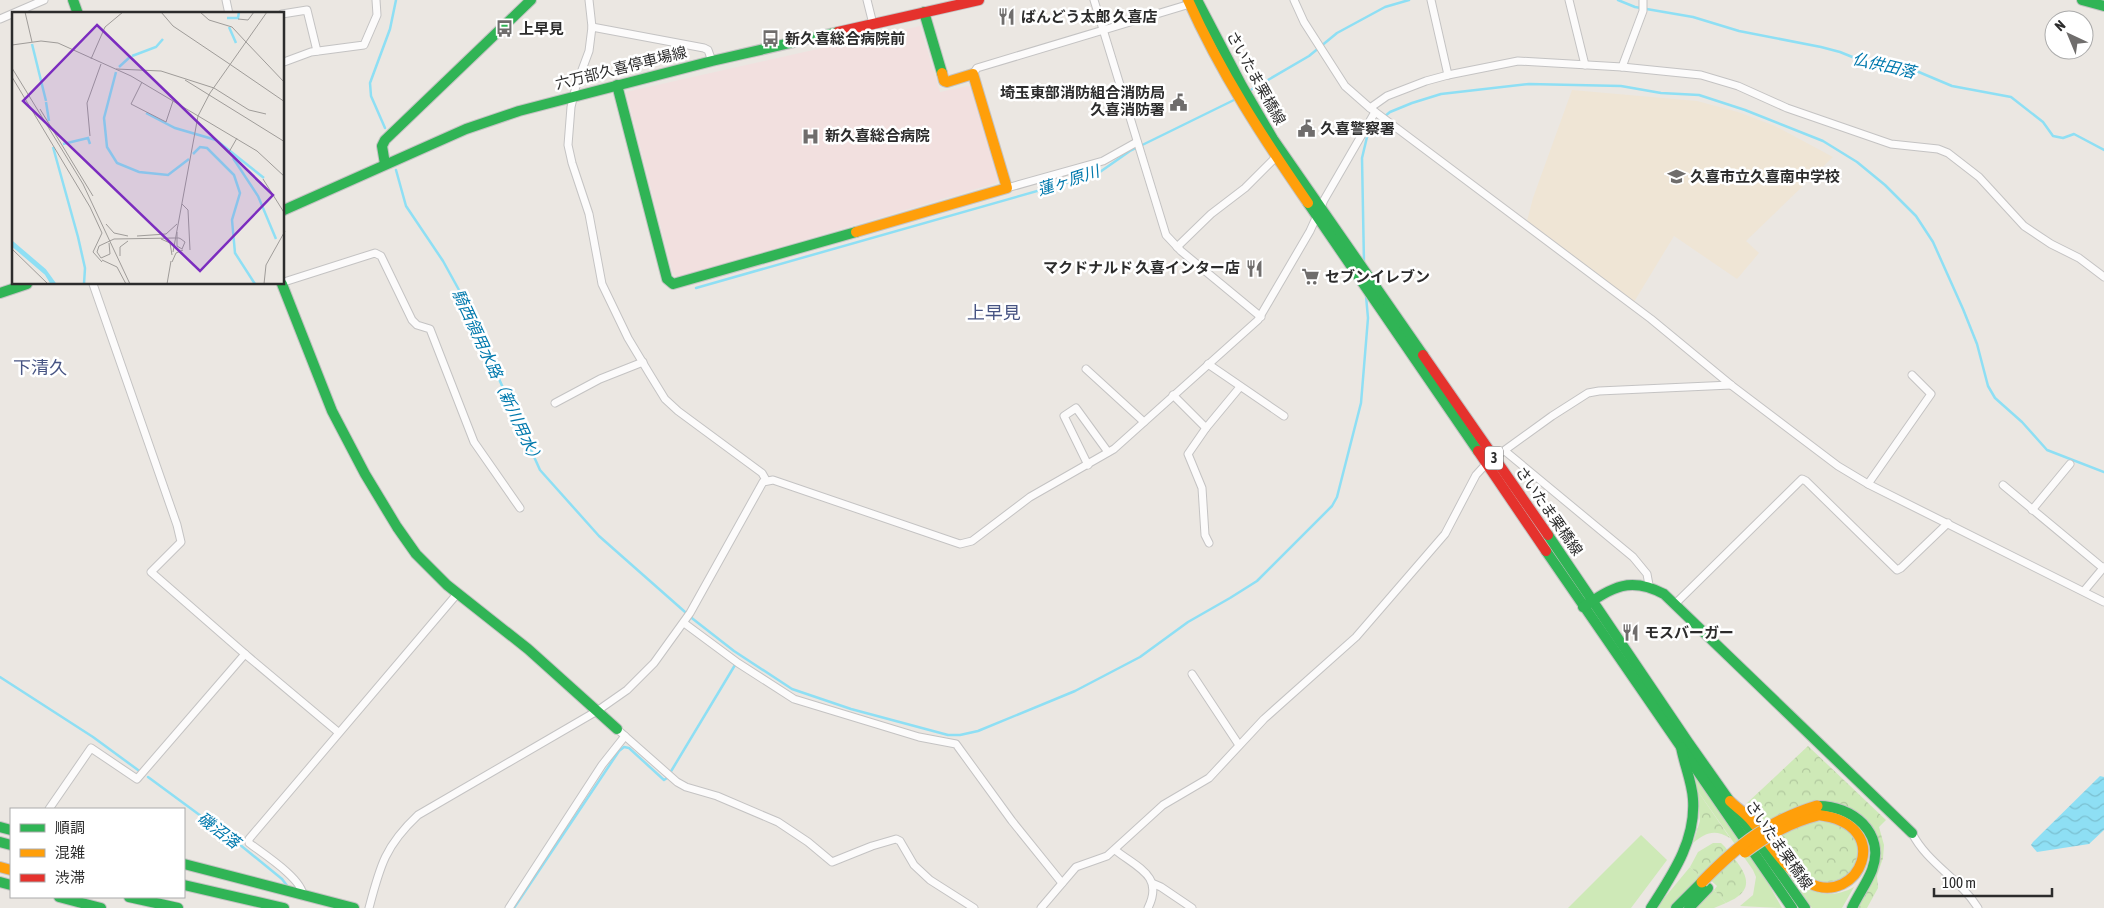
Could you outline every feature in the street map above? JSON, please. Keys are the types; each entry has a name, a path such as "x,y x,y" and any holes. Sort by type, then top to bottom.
{"main road":[{"path":"73,0 77,12"},
{"path":"385,164 382,146 385,140 531,0"},
{"name":"六万部久喜停車場線","path":"285,210 385,164 481,124 574,95 712,61 979,0"},
{"path":"2082,0 2104,6"},
{"name":"さいたま栗橋線","path":"1192,1 1234,90 1276,157 1318,212 1490,461 1593,600 1804,908"},
{"name":"さいたま栗橋線","path":"1192,1 1318,212"},
{"path":"617,85 667,279 673,284 678,284 1007,188 973,74 947,82 944,81 924,12"},
{"path":"0,292 24,285"},
{"path":"284,285 332,412 365,474 397,527 416,554 457,594 528,649 621,733"},
{"name":"さいたま栗橋線","path":"1490,461 1582,607 1792,908"},
{"path":"1582,607 1622,585 1649,585 1675,604 1912,833"},
{"path":"1650,908 1670,879 1687,847 1692,827 1694,800 1681,747"},
{"path":"1730,801 1748,817 1775,851 1800,877 1812,884 1825,888 1838,888 1857,875 1863,855 1863,844 1854,827 1842,818 1817,811"},
{"path":"1676,908 1768,835 1817,811 1835,806 1848,811 1868,829 1875,855 1872,869 1852,908"},
{"path":"185,864 354,908"},
{"path":"185,885 284,908"},
{"path":"1689,908 1705,885"},
{"path":"63,898 102,908"},
{"path":"133,898 178,908"}],"street":[{"path":"16,12 44,0"},
{"path":"285,62 317,52 364,45 377,15 376,0"},
{"path":"588,0 592,27 589,51 571,107 568,145 574,172 589,214 602,284 643,362 665,399 678,411 762,473 766,480"},
{"path":"867,0 873,24"},
{"path":"1094,0 1166,236 1261,317"},
{"path":"1294,0 1304,22 1345,86 1372,110 1651,319 1731,385 1838,466 1868,484 2104,602"},
{"path":"1431,0 1448,74"},
{"path":"1569,0 1585,65"},
{"path":"1622,67 1643,11 1643,0"},
{"path":"973,74 977,68 1192,1"},
{"path":"285,14 308,10 317,52"},
{"path":"0,19 12,14"},
{"path":"592,27 704,48 708,50 712,61"},
{"path":"369,908 378,871 392,843 418,815 597,711 628,690 654,663 687,618 759,486 766,480 773,480 960,544 972,541 1030,497 1108,452 1261,317 1372,110 1387,96 1448,74 1518,61 1622,67 1701,75 1738,86 1787,108 1891,144 1948,153 1979,177 2024,226 2051,244 2079,258 2104,277"},
{"path":"1007,188 1103,161 1137,142"},
{"path":"1177,247 1211,214 1246,188 1276,157"},
{"path":"285,282 375,253 381,256 412,320 417,325 430,329 474,442 520,508"},
{"path":"93,285 177,525 181,542 151,572 338,732"},
{"path":"555,403 600,379 643,362"},
{"path":"1208,364 1284,416"},
{"path":"1086,369 1144,422"},
{"path":"1868,484 1930,394 1912,375"},
{"path":"1041,908 1079,865 1100,859 1115,850 1163,805 1209,778 1284,700 1356,637 1445,534 1476,475 1490,461 1552,416 1588,393 1731,385"},
{"path":"1209,542 1206,535 1202,488 1188,454 1206,428 1240,387"},
{"path":"1173,395 1206,428"},
{"path":"1088,465 1064,416 1076,408 1108,452"},
{"path":"1505,451 1633,557 1647,574 1649,585"},
{"path":"2032,510 2070,464"},
{"path":"1675,604 1802,479 1897,570 1948,523"},
{"path":"2003,485 2104,567 2084,591"},
{"path":"304,896 301,887 294,878 249,843 249,839 457,594"},
{"path":"687,618 738,663 794,698 919,736 956,744 1012,821 1062,883"},
{"path":"50,808 92,748 137,778 245,654"},
{"path":"1192,674 1239,745"},
{"path":"509,908 621,733 677,782 686,787 725,799 778,822 808,842 832,862 872,846 896,839 900,841 914,865 930,880 974,908"},
{"path":"1912,833 1921,849 1971,898 1978,908"},
{"path":"1115,850 1147,875 1154,884 1192,908"},
{"path":"1148,908 1155,891 1154,884"}],"shaded area":[{"name":"新久喜総合病院","path":"920,26 940,92 968,86 972,88 998,179 996,183 678,277 673,274 626,92"},
{"name":"久喜市立久喜南中学校","path":"1572,90 1697,101 1738,112 1775,126 1833,157 1746,241 1759,253 1737,279 1674,236 1634,302 1527,221 1533,198"}],"green space":[{"path":"1808,746 1886,820 1879,827 1884,845 1883,858 1877,876 1878,888 1867,908 1858,908 1877,865 1878,844 1875,832 1869,822 1860,814 1838,804 1813,803 1816,822 1838,823 1849,830 1857,843 1860,855 1857,866 1850,874 1840,880 1828,882 1815,880 1802,872 1747,803"},
{"path":"1695,776 1760,869 1782,908 1740,906 1753,895 1756,877 1697,790"},
{"path":"1697,790 1730,838 1720,833 1711,833 1702,836 1693,843 1700,821"},
{"path":"1641,835 1667,860 1631,908 1568,908"},
{"path":"1713,843 1721,843 1725,847 1737,862 1745,877 1744,891 1726,903 1714,890 1717,886 1704,874 1701,877 1690,867 1698,852"},
{"path":"1690,867 1701,877 1671,908 1656,908"},
{"path":"1782,867 1815,891 1833,894 1854,887 1842,908 1812,908 1802,898"},
{"path":"1714,890 1726,903 1714,908 1694,908"}],"water":[{"path":"2100,776 2104,777 2104,830 2089,844 2037,852 2031,845 2033,842"}],"waterway":[{"name":"騎西領用水路（新川用水）","path":"385,128 371,96 370,83 390,29 396,0"},
{"name":"蓮ヶ原川","path":"1249,91 1309,56 1337,33 1385,7 1409,0"},
{"name":"仏供田落","path":"1618,0 1635,7 1693,17 1739,31 1821,47 1840,52 1877,67 1914,70 1952,86 2011,97 2043,122 2053,136 2063,138 2074,134 2104,150"},
{"name":"騎西領用水路（新川用水）","path":"1364,263 1362,158 1367,137 1374,125 1390,112 1441,94 1529,84 1621,86 1661,93 1699,95 1745,110 1823,141 1857,162 1885,185 1916,216 1933,242 1977,344 1988,386 1995,398 2022,422 2047,450 2104,472"},
{"name":"蓮ヶ原川","path":"696,288 1097,174 1130,151 1236,99"},
{"name":"騎西領用水路（新川用水）","path":"396,170 406,206 443,261 459,290 540,470 599,536 693,619 734,651 792,689 851,709 948,735 960,735 978,731 1075,691 1140,657 1188,622 1257,581 1332,506 1337,497 1361,403 1368,318 1366,296"},
{"path":"670,773 735,665"},
{"name":"磯沼落","path":"0,677 93,737 138,770"},
{"path":"514,908 619,751 624,747 629,748 664,780 667,778"},
{"name":"磯沼落","path":"148,777 239,844 282,879 288,887"}],"traffic: fast":[{"path":"73,0 77,12"},
{"path":"385,164 382,146 385,140 531,0"},
{"path":"1197,0 1242,86 1273,139 1423,355"},
{"path":"2082,0 2104,6"},
{"path":"924,12 942,73"},
{"path":"285,210 466,129 519,111 712,61 838,32"},
{"path":"617,85 667,279 673,284 856,232"},
{"path":"1308,203 1478,451"},
{"path":"0,293 24,285"},
{"path":"282,285 332,411 365,474 397,527 416,554 447,585 528,649 617,729"},
{"path":"1548,535 1688,742 1805,908"},
{"path":"1546,551 1792,908"},
{"path":"1583,607 1613,589 1622,586 1641,586 1664,594 1912,833"},
{"path":"1651,908 1681,857 1691,829 1693,799 1681,747"},
{"path":"1817,806 1842,810 1853,816 1870,833 1874,844 1875,857 1872,870 1852,908"},
{"path":"0,827 10,830"},
{"path":"0,842 10,845"},
{"path":"185,864 354,908"},
{"path":"0,882 10,885"},
{"path":"1676,908 1702,882"},
{"path":"185,885 284,908"},
{"path":"1689,908 1708,888"},
{"path":"63,898 101,908"},
{"path":"133,898 178,908"}],"traffic: slow":[{"path":"1188,0 1228,79 1308,203"},
{"path":"856,232 1007,188 973,74 947,82 944,81 942,73"},
{"path":"1730,801 1750,819 1791,870 1809,883 1827,888 1842,884 1854,875 1862,862 1863,847 1857,833 1842,822 1818,815"},
{"path":"1702,882 1728,857 1755,836 1783,819 1817,806"},
{"path":"1745,852 1780,830 1798,821 1818,815"},
{"path":"0,867 10,870"}],"traffic: jam":[{"path":"838,32 979,0"},
{"path":"1423,355 1548,535"},
{"path":"1478,451 1546,551"}],"place":[{"name":"ばんどう太郎 久喜店","path":"1007,17"},
{"name":"上早見","path":"505,29"},
{"name":"新久喜総合病院前","path":"771,39"},
{"name":"埼玉東部消防組合消防局 久喜消防署","path":"1179,102"},
{"name":"久喜警察署","path":"1306,129"},
{"name":"新久喜総合病院","path":"811,136"},
{"name":"久喜市立久喜南中学校","path":"1676,177"},
{"name":"マクドナルド 久喜インター店","path":"1254,268"},
{"name":"セブンイレブン","path":"1311,277"},
{"name":"モスバーガー","path":"1630,633"}],"district":[{"name":"上早見","path":"994,313"},
{"name":"下清久","path":"40,368"}]}
